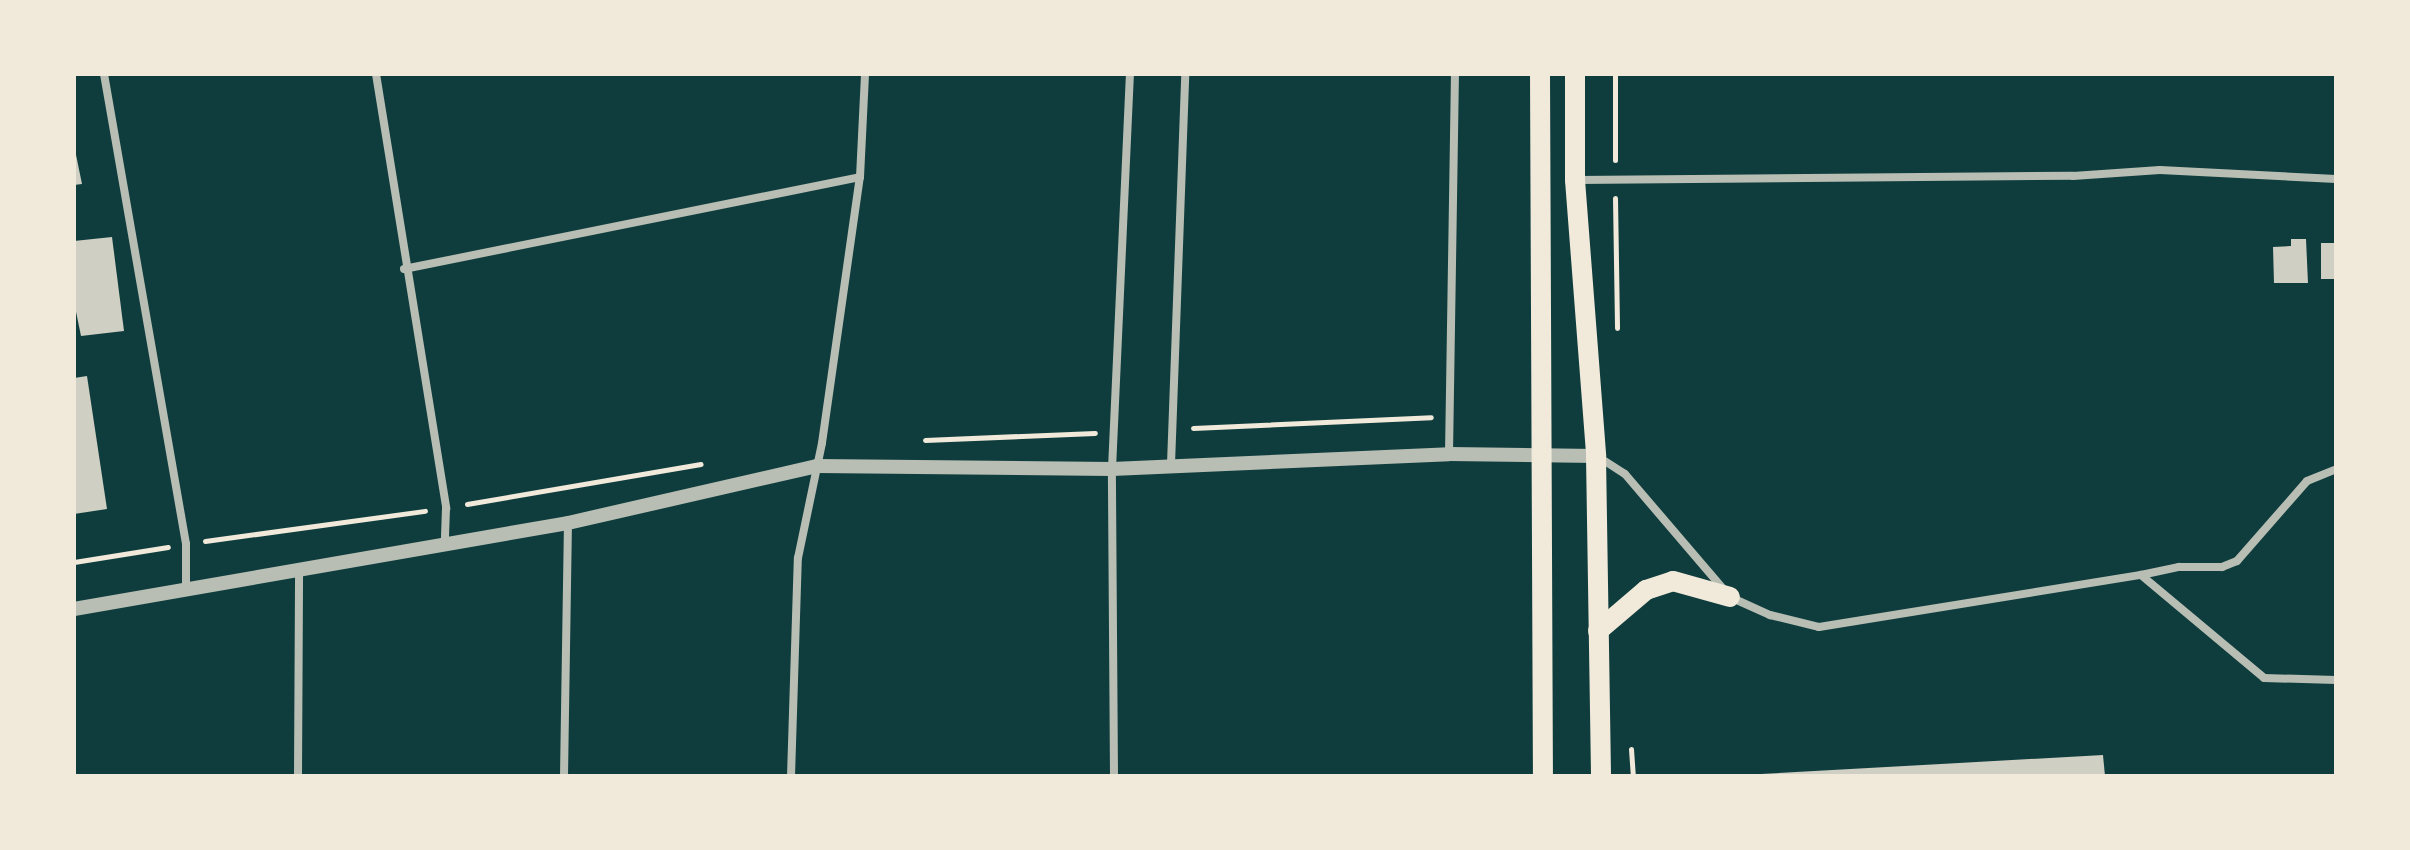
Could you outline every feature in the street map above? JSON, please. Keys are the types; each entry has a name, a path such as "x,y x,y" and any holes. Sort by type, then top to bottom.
{"main road":[{"path":"1540,74 1543,776"},
{"path":"1575,74 1575,180 1596,456 1601,776"},
{"path":"1598,631 1646,590 1673,581 1730,597"}],"street":[{"path":"104,74 186,544 186,590"},
{"path":"376,74 404,269 446,508 445,543"},
{"path":"791,776 794,602 860,177 865,74"},
{"path":"1114,776 1112,469 1130,74"},
{"path":"1171,464 1185,74"},
{"path":"1449,454 1455,74"},
{"path":"1575,180 2073,176 2160,170 2336,179"},
{"path":"404,269 860,177"},
{"path":"74,609 568,523 817,466 1112,469 1449,454 1596,456 1625,474 1730,597 1770,615 1819,627 2179,567 2222,567 2237,561 2307,481 2336,469"},
{"path":"564,776 568,523"},
{"path":"298,776 299,571"},
{"path":"2141,575 2264,678 2336,680"}],"building":[{"path":"74,145 82,184 74,185"},
{"path":"112,237 124,331 81,336 74,302 74,241"},
{"path":"2291,239 2306,239 2308,283 2274,283 2273,247 2291,246"},
{"path":"2321,243 2336,243 2336,279 2321,279"},
{"path":"87,376 107,509 74,514 74,378"},
{"path":"2103,755 2105,776 1761,776 1761,774"}]}
